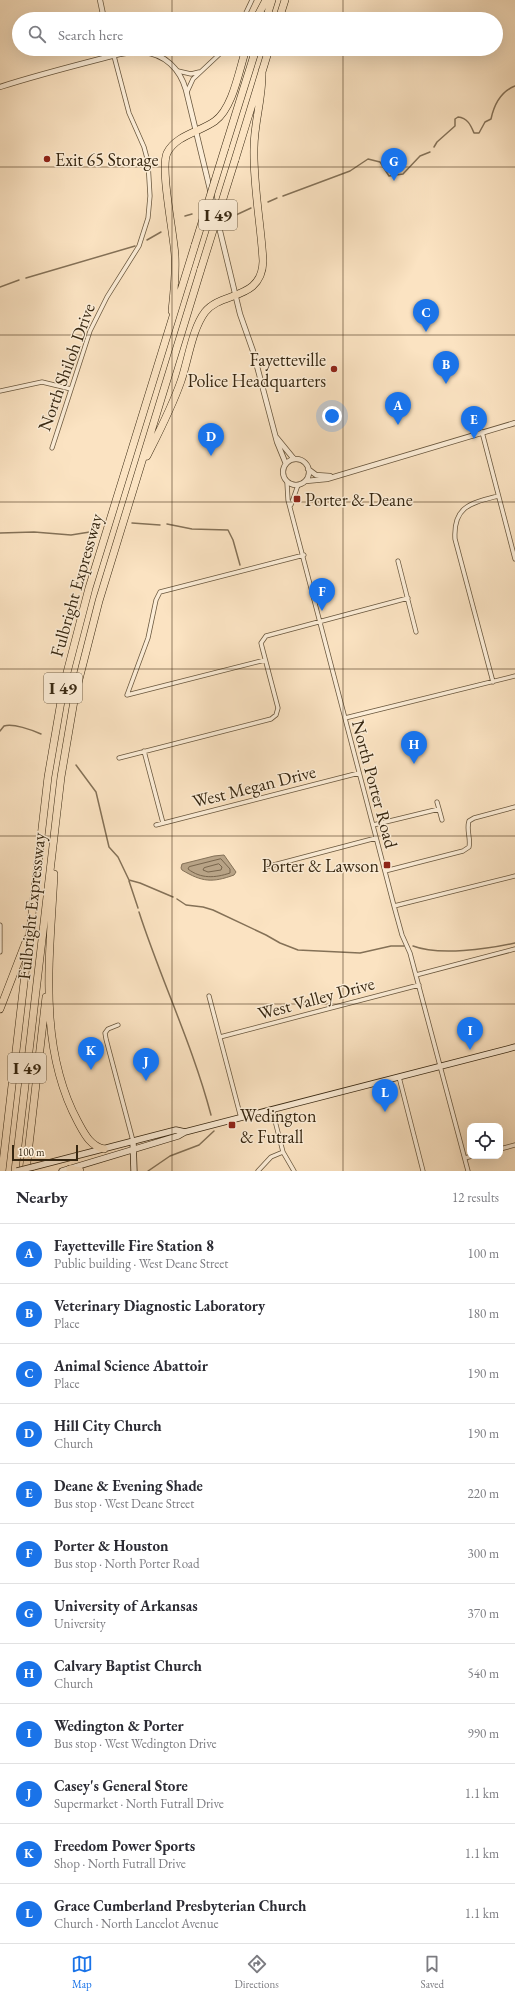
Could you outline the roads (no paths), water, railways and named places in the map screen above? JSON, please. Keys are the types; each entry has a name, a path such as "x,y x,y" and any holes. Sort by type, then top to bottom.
{"highway":[{"path":"260,12 266,0"},
{"path":"268,12 272,0"},
{"path":"281,12 285,0"},
{"path":"170,327 175,257 165,161 167,154 175,143 215,121 224,111 232,94 244,56"},
{"name":"Fulbright Expressway","path":"2,1171 51,756 71,653 89,588 254,56"},
{"name":"Fulbright Expressway","path":"16,1171 56,816 68,729 82,661 267,56"},
{"path":"137,477 171,407 201,319 212,306 235,296 255,284 260,277 263,268 254,150 256,115 262,84 262,71"},
{"path":"56,816 50,973 50,1018 57,1072 68,1103 83,1132 93,1144 104,1149"},
{"path":"0,1010 30,931"},
{"path":"26,1171 50,973"},
{"path":"70,1169 80,1171"}],"main road":[{"path":"62,1171 135,1150 178,1136 185,1132 515,1047"},
{"path":"16,1171 176,1130 185,1132"},
{"path":"133,1141 135,1150 134,1171"}],"street":[{"path":"100,0 103,12"},
{"path":"246,12 252,0"},
{"path":"0,87 114,56"},
{"name":"North Shiloh Drive","path":"52,448 95,319 145,234 150,206 147,155 129,113 114,56"},
{"path":"157,56 178,71 191,74 200,72"},
{"path":"187,92 192,80 217,56"},
{"path":"178,71 187,92 235,296 253,351 276,437 286,464"},
{"path":"0,391 42,382 71,389"},
{"path":"294,459 286,464 283,472 287,483 298,485 306,481 336,476 515,422"},
{"path":"482,432 515,558"},
{"path":"276,437 294,459 304,462 308,469 316,475 336,476"},
{"path":"306,481 308,469"},
{"name":"North Porter Road","path":"287,483 288,500 291,506 304,555 376,838 394,906 419,985 468,1171"},
{"path":"291,506 298,485"},
{"path":"493,682 455,539 454,525 460,513 471,503 498,496"},
{"path":"265,660 127,695 148,638 156,600 160,592 304,555"},
{"path":"398,561 416,632"},
{"path":"119,758 271,719 276,715 278,708 262,647 263,639 270,634 408,598"},
{"path":"345,718 515,676"},
{"path":"144,751 163,823"},
{"name":"West Megan Drive","path":"156,825 359,773"},
{"path":"437,802 442,820"},
{"path":"385,871 463,850 469,847 470,841 467,827 469,821 474,818 515,808"},
{"path":"373,825 439,809"},
{"path":"266,867 376,838"},
{"path":"394,906 515,876"},
{"path":"0,925 0,952"},
{"path":"416,975 515,949"},
{"name":"West Valley Drive","path":"220,1037 419,985"},
{"path":"209,996 241,1118"},
{"path":"118,1025 108,1029 105,1033 133,1141"},
{"path":"399,1077 424,1171"},
{"path":"272,1109 284,1152 294,1171"},
{"path":"503,1148 515,1145"},
{"path":"258,1171 271,1157 284,1152"}],"water":[{"path":"224,855 236,872 234,875 219,879 207,880 195,877 181,868 182,864"}],"waterway":[{"path":"434,147 437,142 455,126 455,119 458,117 467,121 474,133 479,133 485,122 491,119 498,100 505,92 515,86"},
{"path":"283,196 350,171 368,159 380,162 389,176 403,174 420,156 430,152"},
{"path":"268,202 277,198"},
{"path":"223,221 251,208"},
{"path":"185,216 192,214"},
{"path":"147,240 161,232"},
{"path":"26,278 135,246"},
{"path":"0,287 19,280"},
{"path":"132,523 160,525"},
{"path":"167,524 192,529 228,530 233,540 240,565"},
{"path":"0,533 34,532 71,535 96,531"},
{"path":"0,731 4,726 12,725 41,734"},
{"path":"76,765 96,792 109,847 118,857 129,880 173,897"},
{"path":"129,881 138,908"},
{"path":"177,899 186,905 213,910 280,943 298,950 360,953 391,946 404,946"},
{"path":"139,912 186,1038 204,1089 211,1115"},
{"path":"413,946 436,951 450,951 478,949 515,943"},
{"path":"148,1171 170,1156 199,1145 214,1131"}],"place":[{"name":"Exit 65 Storage","path":"47,159"},
{"name":"University of Arkansas","path":"394,181"},
{"name":"Animal Science Abattoir","path":"426,332"},
{"name":"Fayetteville Police Headquarters","path":"334,369"},
{"name":"Veterinary Diagnostic Laboratory","path":"446,384"},
{"name":"Fayetteville Fire Station 8","path":"398,425"},
{"name":"Deane & Evening Shade","path":"474,439"},
{"name":"Hill City Church","path":"211,456"},
{"name":"Porter & Deane","path":"297,499"},
{"name":"Porter & Houston","path":"322,611"},
{"name":"Calvary Baptist Church","path":"414,764"},
{"name":"Porter & Lawson","path":"387,865"},
{"name":"Wedington & Porter","path":"470,1050"},
{"name":"Freedom Power Sports","path":"91,1070"},
{"name":"Casey's General Store","path":"146,1081"},
{"name":"Grace Cumberland Presbyterian Church","path":"385,1112"},
{"name":"Wedington & Futrall","path":"232,1125"}]}
